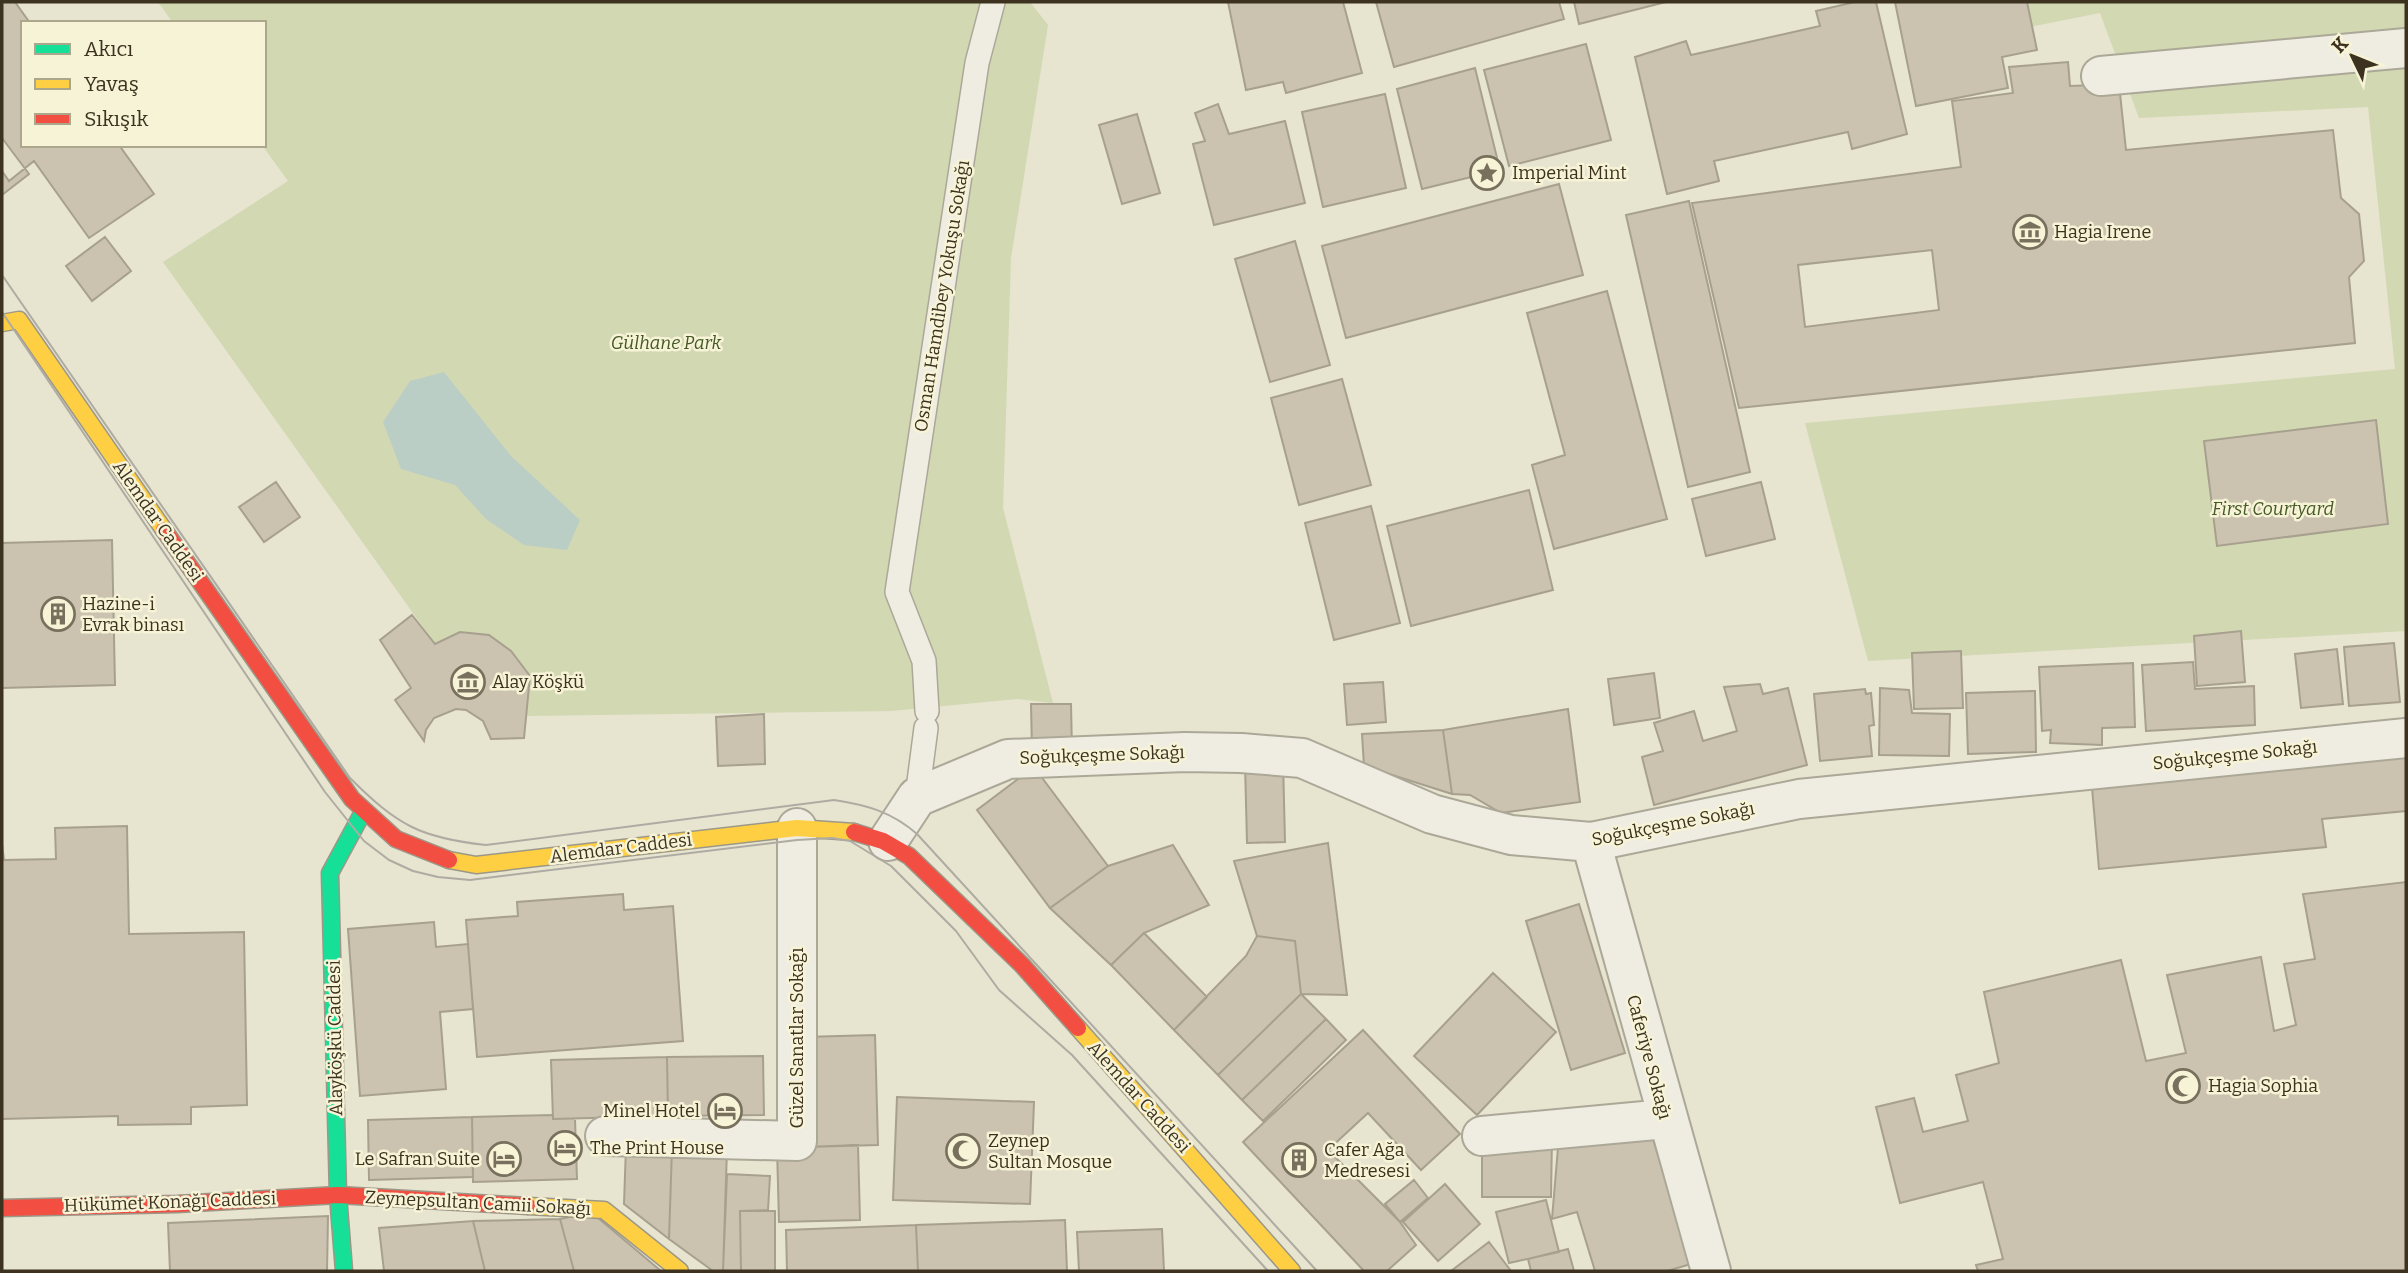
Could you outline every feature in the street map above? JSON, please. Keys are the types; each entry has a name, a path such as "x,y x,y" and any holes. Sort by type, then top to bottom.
{"street":[{"path":"2101,76 2406,48"},
{"name":"Alemdar Caddesi","path":"2,323 19,320 336,780 363,812 390,837 412,850 445,861 477,865 797,828 838,827 888,842 909,856 1022,965 1293,1271"},
{"name":"Soğukçeşme Sokağı","path":"917,797 1008,759 1241,752 1302,758 1432,814 1511,835 1591,842 1799,799 2406,738"},
{"path":"888,842 917,797"},
{"name":"Alayköşkü Caddesi","path":"344,1271 338,1195 330,873 363,812"},
{"name":"Güzel Sanatlar Sokağı","path":"605,1136 797,1141 797,828"},
{"name":"Caferiye Sokağı","path":"1591,842 1710,1271"},
{"path":"1482,1136 1666,1119"},
{"name":"Hükümet Konağı Caddesi","path":"2,1208 177,1204 338,1195"},
{"name":"Zeynepsultan Camii Sokağı","path":"338,1195 604,1210 680,1271"}],"lane":[{"name":"Osman Hamdibey Yokuşu Sokağı","path":"917,797 926,719 924,661 897,592 977,63 993,2"}],"green space":[{"name":"Gülhane Park","path":"158,2 1030,2 1048,25 1011,258 1003,508 1053,703 1017,699 891,711 526,716 530,676 519,662 500,642 479,633 452,637 435,644 163,262 288,181 263,147 266,147 266,21 172,21"},
{"name":"First Courtyard","path":"2023,2 2406,2 2406,631 1868,661 1805,423 2395,369 2368,107 2139,118 2100,13 2030,27"}],"shaded area":[{"path":"444,372 511,456 580,520 567,550 524,545 486,519 455,485 401,469 383,422 410,381"}],"building":[{"path":"2,2 15,2 29,21 21,21 21,147 120,147 154,194 89,238 34,161 9,181 2,171"},
{"path":"1228,2 1343,2 1362,73 1286,93 1283,82 1246,90"},
{"path":"1376,2 1559,2 1564,19 1394,67"},
{"path":"1574,2 1666,2 1579,24"},
{"path":"1855,2 1876,2 1907,134 1852,149 1848,132 1714,161 1719,181 1667,194 1635,57 1686,41 1691,55 1820,26 1816,11"},
{"path":"1895,2 2027,2 2037,50 2002,57 2008,88 1916,106"},
{"path":"1586,44 1611,140 1509,166 1484,70"},
{"name":"Hagia Irene","path":"2068,62 2070,86 2119,84 2126,150 2333,130 2341,198 2359,214 2364,261 2349,277 2355,343 1739,408 1692,203 1961,167 1952,101 2013,93 2009,67","holes":["1932,250 1939,310 1805,327 1798,265"]},
{"path":"1475,68 1500,170 1422,189 1397,89"},
{"path":"1385,94 1406,188 1323,207 1302,112"},
{"path":"1218,104 1229,134 1285,121 1305,203 1214,225 1193,144 1205,141 1195,113"},
{"path":"1137,114 1160,193 1122,204 1099,125"},
{"path":"2,138 29,174 2,195"},
{"path":"1559,184 1583,275 1346,338 1322,246"},
{"path":"1689,201 1750,472 1688,487 1626,215"},
{"path":"105,237 131,271 92,301 66,266"},
{"path":"1295,241 1330,365 1270,382 1235,259"},
{"path":"1607,291 1667,519 1554,549 1532,465 1565,455 1527,313"},
{"path":"1342,379 1371,485 1299,505 1271,398"},
{"path":"2376,420 2388,524 2217,546 2204,441"},
{"path":"276,482 300,517 264,542 239,507"},
{"path":"1761,482 1775,539 1706,556 1692,499"},
{"path":"1529,490 1553,590 1411,626 1387,526"},
{"path":"1371,506 1400,623 1334,640 1305,523"},
{"name":"Hazine-i Evrak binası","path":"112,540 115,685 2,688 2,543"},
{"name":"Alay Köşkü","path":"412,615 435,644 460,632 489,635 511,651 530,676 524,738 491,739 483,721 466,710 456,709 434,718 426,730 424,741 395,700 411,688 380,640"},
{"path":"2241,631 2245,682 2197,686 2194,636"},
{"path":"2394,643 2400,702 2349,706 2344,647"},
{"path":"2337,649 2343,704 2301,708 2295,654"},
{"path":"1961,651 1963,708 1914,709 1912,653"},
{"path":"2193,662 2195,689 2254,686 2255,725 2146,731 2142,665"},
{"path":"2133,663 2135,727 2102,728 2102,745 2050,743 2051,730 2042,731 2039,667"},
{"path":"1654,673 1660,718 1614,725 1608,679"},
{"path":"1383,682 1386,722 1347,725 1344,684"},
{"path":"1760,684 1763,694 1788,688 1807,765 1654,805 1642,757 1663,751 1654,723 1694,711 1703,741 1737,731 1724,687"},
{"path":"1880,688 1909,690 1912,713 1950,714 1949,756 1879,755"},
{"path":"1865,689 1866,694 1871,693 1874,725 1869,726 1872,756 1820,761 1814,694"},
{"path":"2035,691 2036,752 1968,754 1966,693"},
{"path":"1031,704 1071,704 1072,750 1032,751"},
{"path":"1568,709 1580,802 1501,813 1470,795 1452,794 1443,730"},
{"path":"764,714 765,764 718,766 716,717"},
{"path":"1443,730 1452,794 1364,766 1362,734"},
{"path":"2406,744 2406,811 2322,819 2326,847 2099,869 2091,776"},
{"path":"1283,761 1285,842 1247,843 1245,763"},
{"path":"1034,767 1108,866 1050,908 977,810"},
{"path":"127,826 129,934 244,932 247,1105 191,1107 191,1124 118,1125 118,1116 2,1119 2,844 4,860 56,859 55,828"},
{"path":"1328,843 1347,995 1301,994 1295,941 1257,936 1234,861"},
{"path":"1173,845 1209,905 1144,933 1111,965 1050,908 1108,866"},
{"name":"Hagia Sophia","path":"2406,882 2406,1271 1978,1271 1976,1265 2003,1259 1983,1182 1900,1203 1876,1107 1914,1098 1923,1132 1968,1121 1956,1075 1999,1063 1984,992 2121,960 2146,1061 2186,1053 2167,975 2261,957 2274,1031 2296,1025 2284,964 2315,959 2303,894"},
{"path":"623,894 624,910 673,906 683,1041 477,1057 466,920 518,916 517,902"},
{"path":"1579,904 1625,1053 1571,1070 1526,921"},
{"path":"434,922 436,947 468,944 473,1009 440,1012 446,1089 360,1096 348,929"},
{"path":"1144,933 1207,997 1174,1030 1111,965"},
{"path":"1257,936 1295,941 1301,994 1218,1075 1174,1030 1246,956"},
{"path":"1493,973 1556,1032 1477,1115 1414,1056"},
{"path":"1301,994 1326,1019 1242,1100 1218,1075"},
{"path":"1326,1019 1346,1040 1263,1121 1242,1100"},
{"name":"Cafer Ağa Medresesi","path":"1363,1030 1460,1134 1421,1170 1368,1113 1328,1150 1400,1222 1416,1245 1387,1271 1364,1271 1243,1142"},
{"path":"875,1035 878,1145 807,1147 804,1037"},
{"path":"763,1056 764,1115 668,1116 667,1057"},
{"path":"667,1057 668,1116 553,1119 551,1060"},
{"name":"Zeynep Sultan Mosque","path":"897,1097 1034,1102 1030,1204 893,1200"},
{"path":"553,1115 553,1119 575,1119 577,1179 473,1182 472,1117"},
{"path":"472,1117 473,1177 369,1180 368,1120"},
{"path":"1650,1129 1691,1264 1667,1271 1595,1271 1577,1212 1552,1219 1559,1136"},
{"path":"1482,1136 1552,1137 1551,1197 1482,1197"},
{"path":"858,1145 860,1220 779,1222 777,1148"},
{"path":"626,1146 672,1148 669,1239 624,1204"},
{"path":"672,1148 727,1149 723,1271 713,1271 669,1239"},
{"path":"727,1174 770,1176 768,1210 740,1211 741,1271 723,1271"},
{"path":"1414,1180 1428,1198 1400,1222 1385,1204"},
{"path":"1445,1184 1480,1224 1438,1261 1403,1222"},
{"path":"1546,1200 1559,1252 1509,1263 1496,1212"},
{"path":"740,1211 775,1211 775,1271 741,1271"},
{"path":"591,1212 661,1271 574,1271 560,1219"},
{"path":"328,1216 327,1271 170,1271 168,1223"},
{"path":"560,1219 574,1271 485,1271 473,1221"},
{"path":"1065,1220 1067,1271 918,1271 916,1225"},
{"path":"473,1221 485,1271 384,1271 379,1228"},
{"path":"916,1225 918,1271 787,1271 786,1230"},
{"path":"1162,1229 1164,1271 1079,1271 1077,1232"},
{"path":"1489,1242 1511,1271 1451,1271"},
{"path":"1568,1249 1574,1271 1531,1271 1528,1259"}],"tram line":[{"path":"2,275 350,778 396,818 426,833 486,845 834,800 868,807 888,815 917,834 1317,1271"},
{"path":"2,312 325,792 364,841 389,860 413,871 470,880 797,840 832,838 850,841 891,866 956,931 999,990 1072,1055 1268,1271"}],"traffic: fast":[{"path":"344,1271 338,1195 330,873 363,812"}],"traffic: slow":[{"path":"2,323 19,320 164,530"},
{"path":"449,860 476,865 797,828 854,832"},
{"path":"1078,1028 1292,1271"},
{"path":"528,1206 604,1210 680,1271"}],"traffic: jam":[{"path":"164,530 352,799 396,839 449,860"},
{"path":"854,832 883,841 909,856 1022,965 1078,1028"},
{"path":"2,1208 177,1204 338,1195 528,1206"}],"place":[{"name":"Imperial Mint","path":"1487,173"},
{"name":"Hagia Irene","path":"2030,232"},
{"name":"Hazine-i Evrak binası","path":"58,614"},
{"name":"Alay Köşkü","path":"468,682"},
{"name":"Hagia Sophia","path":"2183,1086"},
{"name":"Minel Hotel","path":"725,1111"},
{"name":"The Print House","path":"565,1148"},
{"name":"Zeynep Sultan Mosque","path":"963,1151"},
{"name":"Le Safran Suite","path":"504,1159"},
{"name":"Cafer Ağa Medresesi","path":"1299,1160"}]}
